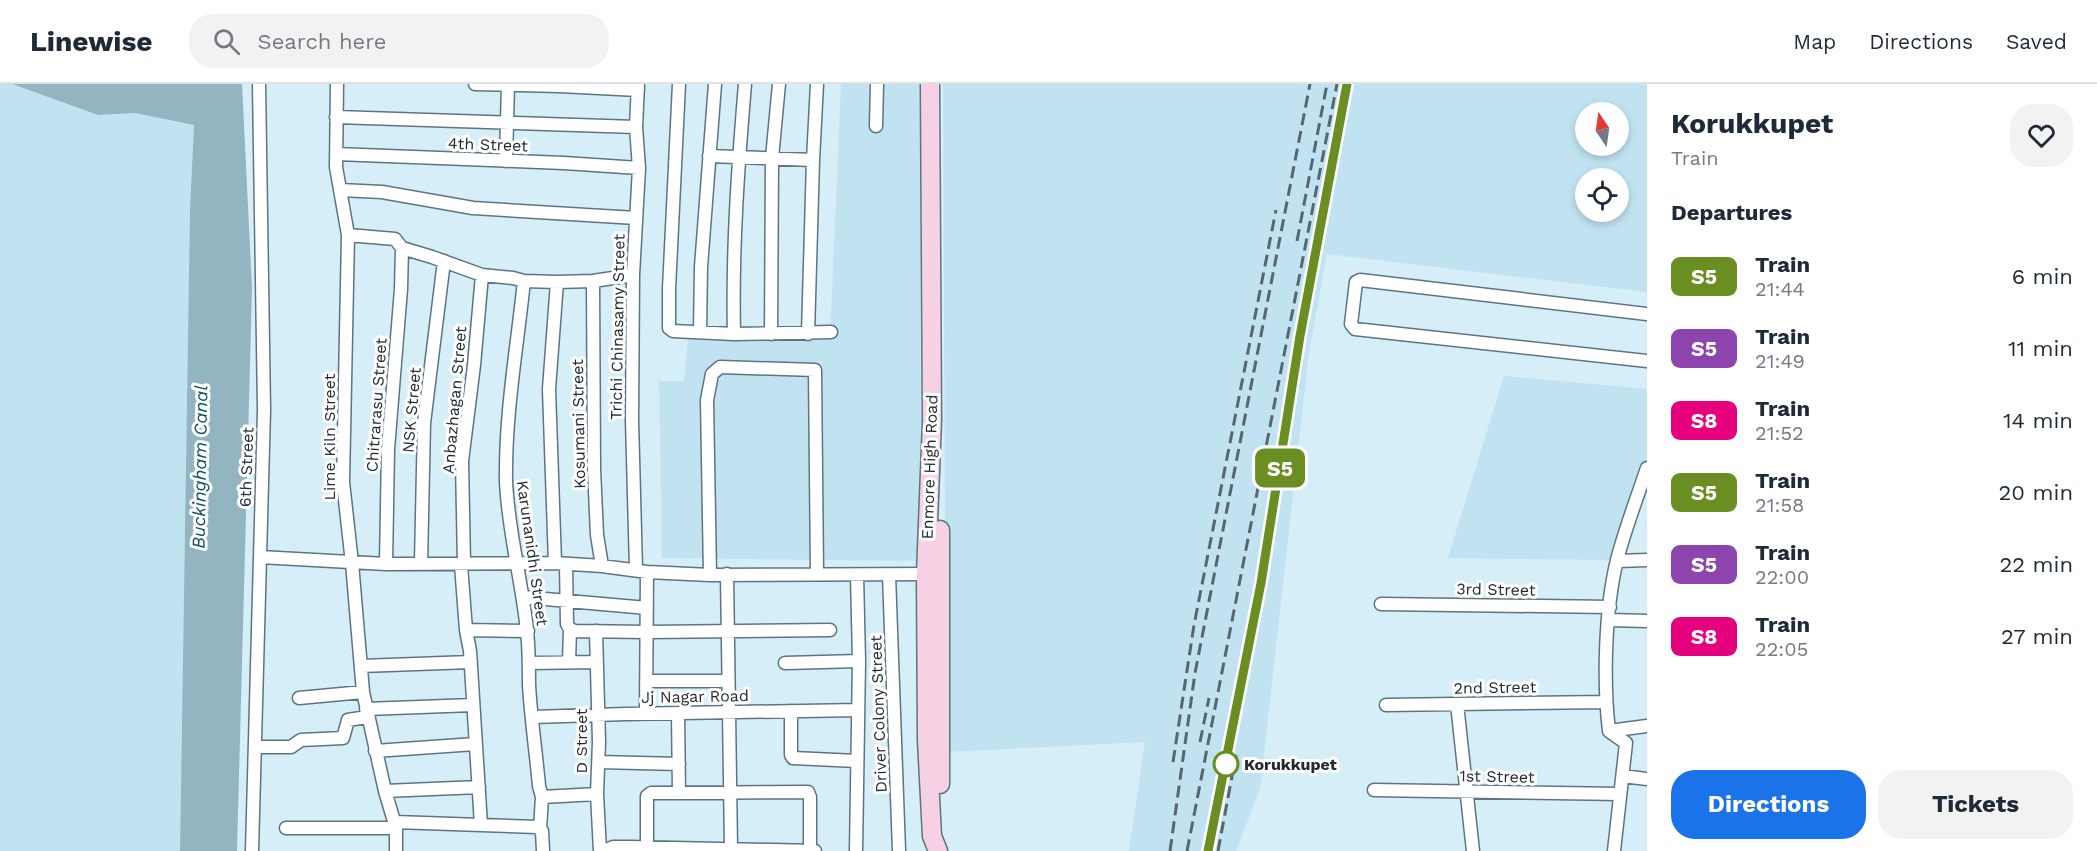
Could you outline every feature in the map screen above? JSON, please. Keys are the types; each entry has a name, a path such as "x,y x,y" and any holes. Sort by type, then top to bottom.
{"main road":[{"name":"Enmore High Road","path":"930,84 933,574 940,838 938,850"},
{"name":"Enmore High Road","path":"933,574 942,84"}],"street":[{"name":"6th Street","path":"252,851 264,410 259,84"},
{"name":"Lime Kiln Street","path":"337,84 336,167 348,235 343,482 366,713 395,825 396,851"},
{"path":"475,84 638,87"},
{"path":"506,161 508,84"},
{"path":"679,84 668,324 673,331 808,334 831,332"},
{"path":"700,332 701,267 715,84"},
{"path":"734,333 733,252 746,84"},
{"path":"771,333 772,158 779,84"},
{"path":"808,334 817,84"},
{"path":"876,126 877,84"},
{"name":"Trichi Chinasamy Street","path":"638,87 636,127 639,168 633,274 632,420 641,571 647,608 646,713"},
{"path":"336,117 636,127"},
{"name":"4th Street","path":"336,154 639,168"},
{"path":"709,156 813,160"},
{"path":"340,190 382,192 473,208 636,218"},
{"path":"348,235 394,239 402,248 482,275 524,281 593,280 633,274"},
{"name":"Chitrarasu Street","path":"386,564 388,449 401,289 402,248"},
{"name":"NSK Street","path":"421,563 424,423 444,261"},
{"name":"Anbazhagan Street","path":"482,275 462,461 466,630 471,662 482,825"},
{"name":"Kosumani Street","path":"593,280 594,469 597,535 602,566"},
{"path":"1647,314 1358,280 1352,306 1351,324 1355,329 1647,361"},
{"name":"Karunanidhi Street","path":"524,281 517,354 508,401 506,483 515,564 519,574 528,631 533,717 542,797 540,829 543,851"},
{"path":"556,282 549,389 560,563 567,624 570,629 569,662"},
{"path":"710,575 707,400 712,374 720,367 815,370 817,574"},
{"path":"1613,851 1626,743 1609,731 1606,702 1610,606 1617,561 1647,468"},
{"path":"260,558 386,564 560,563 710,575 933,574"},
{"path":"1617,561 1647,560"},
{"path":"727,574 731,849"},
{"path":"856,851 860,661 857,575"},
{"name":"Driver Colony Street","path":"890,575 899,851"},
{"path":"522,597 647,608"},
{"name":"3rd Street","path":"1381,604 1610,606"},
{"path":"1609,620 1647,621"},
{"path":"570,629 646,632 830,630"},
{"path":"466,630 528,631"},
{"name":"D Street","path":"596,631 599,762 597,794 602,851"},
{"path":"785,663 860,661"},
{"path":"361,666 471,662"},
{"path":"529,663 597,662"},
{"path":"646,681 728,681"},
{"path":"299,698 363,692"},
{"name":"2nd Street","path":"1386,705 1606,702"},
{"path":"1457,704 1473,851"},
{"path":"255,747 291,747 301,740 343,738 348,720 366,713 473,705"},
{"name":"Jj Nagar Road","path":"533,717 858,710"},
{"path":"791,711 791,755 793,758 857,761"},
{"path":"678,713 679,794"},
{"path":"1609,731 1647,726"},
{"path":"375,751 475,744"},
{"path":"599,762 679,764"},
{"path":"1623,776 1647,779"},
{"path":"385,791 479,787"},
{"name":"1st Street","path":"1374,790 1620,794"},
{"path":"602,851 612,847 647,847 813,851 809,792 648,794 647,847"},
{"path":"542,797 597,794"},
{"path":"286,828 482,825 540,829"}],"shaded area":[{"path":"0,84 12,84 98,115 135,113 194,125 190,208 180,851 0,851"},
{"path":"841,84 920,84 921,561 662,558 659,381 684,381 688,339 830,340"},
{"path":"943,84 1647,84 1647,292 1327,254 1309,352 1260,789 1236,851 1129,851 1145,742 946,752"},
{"path":"1504,376 1647,389 1647,456 1614,560 1448,558"}],"water":[{"name":"Buckingham Canal","path":"12,84 242,84 252,288 237,851 180,851 190,208 194,125 135,113 98,115"}],"railway":[{"path":"1170,851 1195,673 1310,84"},
{"path":"1297,241 1327,84"},
{"path":"1187,851 1337,84"},
{"path":"1208,851 1272,524 1300,336 1347,84"},
{"path":"1173,762 1194,625 1276,210"},
{"path":"1200,742 1209,698"},
{"path":"1218,851 1236,755"}],"train":[{"name":"S5","path":"1208,851 1272,524 1300,336 1347,84"}],"place":[{"name":"Korukkupet","path":"1226,764"}]}
